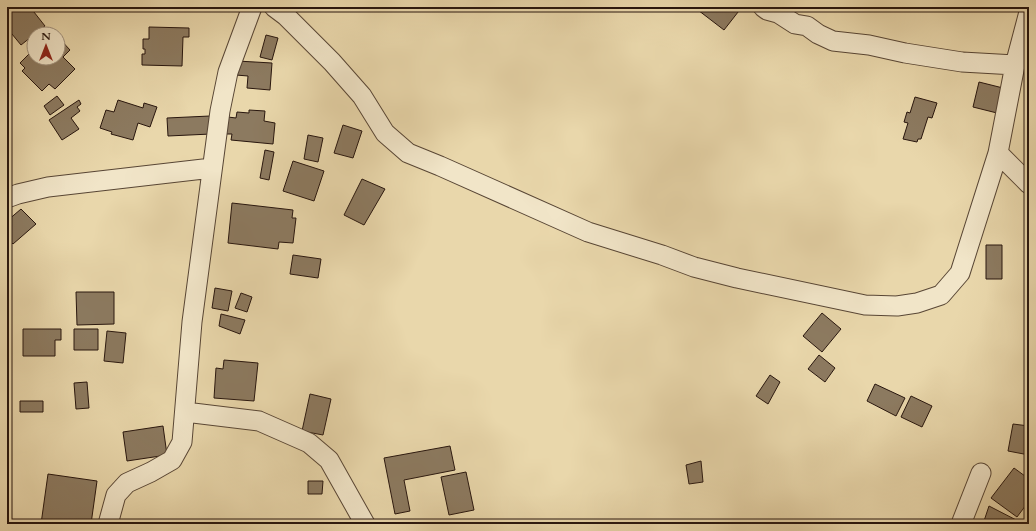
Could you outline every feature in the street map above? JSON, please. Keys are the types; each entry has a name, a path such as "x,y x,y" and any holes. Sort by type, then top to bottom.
{"street":[{"path":"108,524 116,495 127,483 172,460 182,442 186,412 192,322 220,111 228,72 252,7"},
{"path":"274,7 286,16 332,62 362,96 385,133 408,153 588,232 662,255 694,267 865,305 897,306 917,303 941,295 960,273 998,153 1015,65 1029,12"},
{"path":"763,7 778,13 795,24 807,26 818,34 833,40 869,44 905,53 962,62 1015,65"},
{"path":"998,153 1029,184"},
{"path":"7,198 48,187 212,168"},
{"path":"186,412 259,421 309,443 328,460 365,524"},
{"path":"961,524 981,473"}],"building":[{"path":"13,7 30,7 45,26 26,26 26,41 21,45 7,28 7,12"},
{"path":"694,7 742,7 724,30"},
{"path":"149,27 189,28 189,37 183,37 182,66 142,65 142,54 145,54 145,49 143,49 143,39 149,39"},
{"path":"266,35 278,38 272,60 260,57"},
{"path":"66,46 70,50 66,54"},
{"path":"26,57 26,66 66,66 66,60 75,69 55,89 49,84 42,91 22,71 25,68 20,63"},
{"path":"237,61 272,63 270,90 247,88 248,76 236,75"},
{"path":"979,82 1003,88 997,113 973,107"},
{"path":"57,96 64,105 50,115 44,106"},
{"path":"915,97 937,103 932,118 928,117 921,139 918,139 917,142 903,139 908,123 904,122 907,112 910,113"},
{"path":"79,100 81,104 77,107 80,111 71,118 79,129 62,140 49,120"},
{"path":"118,100 143,108 144,103 157,107 150,127 138,123 133,140 111,134 112,132 100,128 106,110 114,112"},
{"path":"249,110 265,111 264,121 275,123 273,144 231,140 232,134 226,134 228,117 236,118 237,112 249,113"},
{"path":"210,116 211,134 168,136 167,118"},
{"path":"343,125 362,131 353,158 334,153"},
{"path":"308,135 323,138 318,162 304,159"},
{"path":"265,150 274,152 269,180 260,178"},
{"path":"293,161 324,171 314,201 283,191"},
{"path":"362,179 385,189 364,225 344,215"},
{"path":"232,203 293,210 292,218 296,218 293,243 279,242 278,249 228,243"},
{"path":"21,209 36,224 13,244 7,238 7,221"},
{"path":"986,245 1002,245 1002,279 986,279"},
{"path":"293,255 321,259 318,278 290,274"},
{"path":"215,288 232,291 228,311 212,308"},
{"path":"76,292 114,292 114,324 77,325"},
{"path":"241,293 252,297 247,312 235,308"},
{"path":"822,313 841,329 822,352 803,336"},
{"path":"221,314 245,320 240,334 219,326"},
{"path":"23,329 61,329 61,340 55,340 55,356 23,356"},
{"path":"74,329 98,329 98,350 74,350"},
{"path":"107,331 126,333 123,363 104,361"},
{"path":"819,355 835,368 825,382 808,369"},
{"path":"224,360 258,363 254,401 214,398 216,368 223,369"},
{"path":"770,375 780,382 768,404 756,396"},
{"path":"87,382 89,408 76,409 74,383"},
{"path":"875,384 905,398 896,416 867,401"},
{"path":"310,394 331,399 323,435 302,431"},
{"path":"911,396 932,406 922,427 901,417"},
{"path":"20,401 43,401 43,412 20,412"},
{"path":"1013,424 1029,426 1029,455 1008,451"},
{"path":"163,426 167,455 127,461 123,432"},
{"path":"450,446 455,470 404,480 410,511 395,514 384,458"},
{"path":"701,461 703,482 689,484 686,465"},
{"path":"1014,468 1029,479 1029,501 1017,517 991,498"},
{"path":"466,472 474,510 449,515 441,477"},
{"path":"48,474 97,481 91,524 41,524"},
{"path":"308,481 323,481 322,494 308,494"},
{"path":"989,506 1022,523 983,524"}]}
